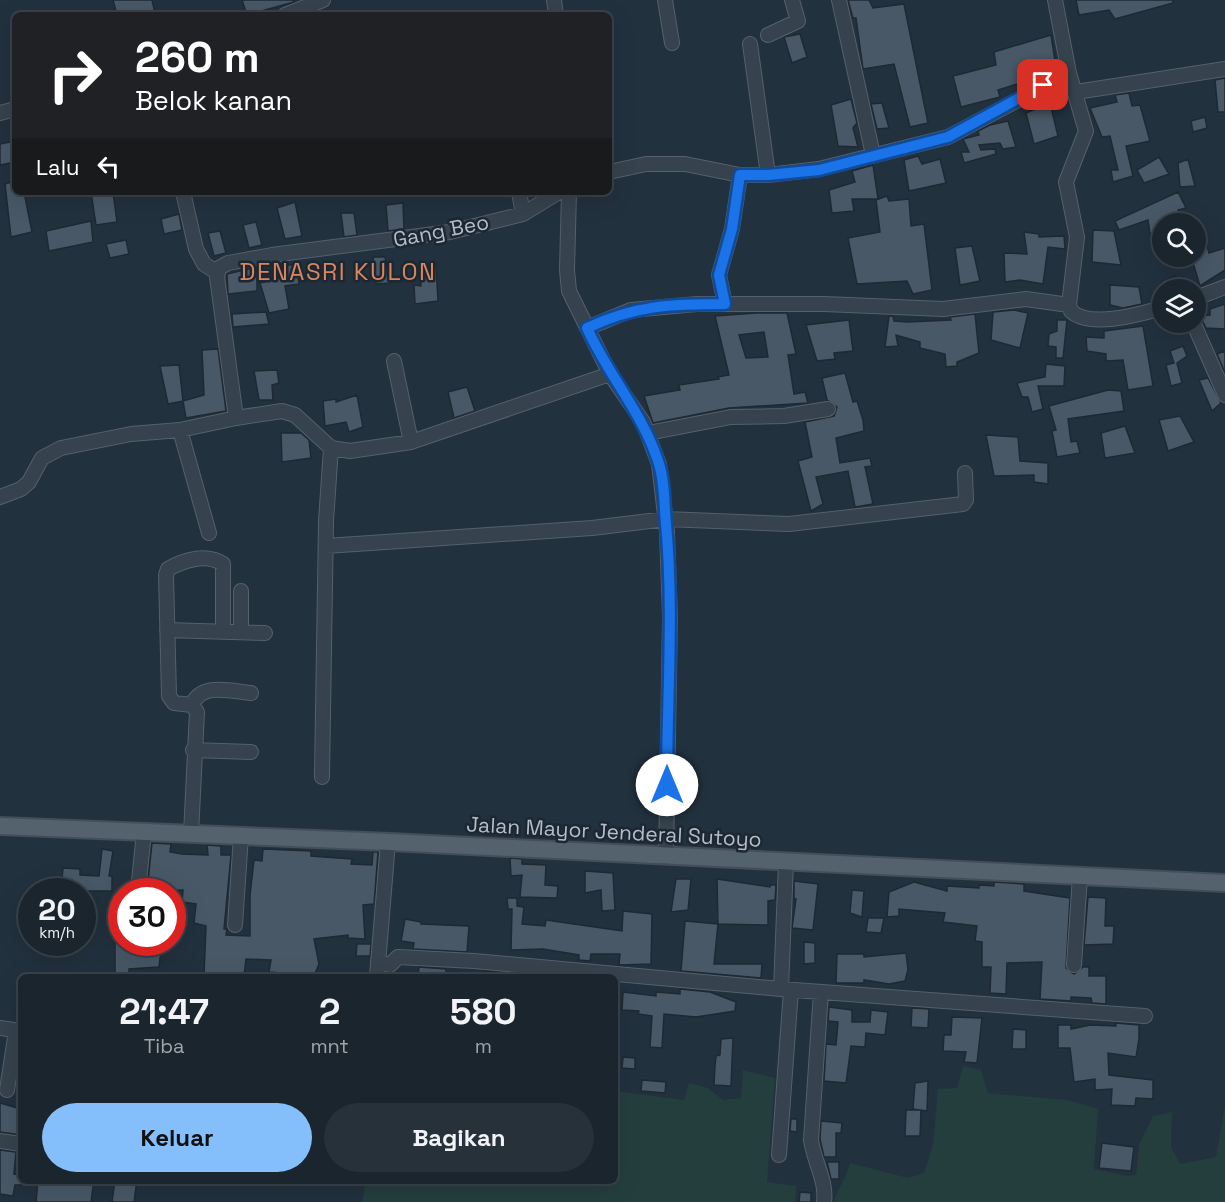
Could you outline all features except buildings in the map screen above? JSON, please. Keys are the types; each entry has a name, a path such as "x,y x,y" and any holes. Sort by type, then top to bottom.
{"main road":[{"name":"Jalan Mayor Jenderal Sutoyo","path":"0,826 394,842 1225,884"}],"street":[{"path":"293,12 323,0"},
{"path":"665,0 672,43"},
{"path":"768,35 798,21 792,0"},
{"path":"839,0 873,155"},
{"path":"1055,0 1070,73 1086,131 1066,182 1077,237 1069,305 1075,315 1102,319 1124,318 1152,311"},
{"path":"750,44 768,175"},
{"path":"1076,92 1225,69"},
{"path":"612,171 646,164 685,164 740,175 819,170 948,137 1070,73"},
{"path":"725,304 719,275 732,229 740,175"},
{"path":"184,195 196,249 204,264 218,273 236,418"},
{"path":"520,195 523,214"},
{"name":"Gang Beo","path":"218,273 219,268 228,263 450,232 523,214 554,195"},
{"path":"569,195 567,270 569,291 610,374 633,405 648,433 660,464 666,525 670,617 666,857"},
{"path":"1206,294 1225,286"},
{"path":"587,328 631,310 696,304 824,303 943,309 1026,299 1069,305"},
{"path":"1198,333 1225,395"},
{"path":"590,382 600,356"},
{"path":"394,361 411,442"},
{"path":"0,497 21,489 29,482 42,458 61,448 131,434 180,430 282,411 295,415 331,448 350,451 411,442 610,374"},
{"path":"648,433 731,417 784,416 828,409"},
{"path":"180,430 209,533"},
{"path":"322,777 326,546 331,448"},
{"path":"326,546 592,528 789,524 963,504 966,500 965,473"},
{"path":"191,834 193,750 197,712 192,705 171,701 165,575 168,569 178,562 202,558 218,561 225,568 223,632"},
{"path":"224,591 246,591 241,630"},
{"path":"167,630 223,632 241,630 265,633"},
{"path":"192,705 195,696 210,690 250,693"},
{"path":"193,750 251,752"},
{"path":"139,878 144,832"},
{"path":"235,925 242,836"},
{"path":"382,967 394,842"},
{"path":"778,1155 786,990 786,862"},
{"path":"1074,965 1080,876"},
{"path":"382,967 398,957 474,961 614,974"},
{"path":"618,974 786,990 1145,1016"},
{"path":"821,992 811,1140 813,1154 825,1188 824,1202"},
{"path":"0,1028 18,1031"},
{"path":"7,1090 18,1036"},
{"path":"0,1141 18,1144"}],"green space":[{"path":"963,1066 981,1070 988,1093 1067,1100 1098,1109 1094,1169 1128,1176 1136,1175 1139,1145 1153,1116 1172,1112 1171,1147 1180,1164 1216,1157 1225,1106 1225,1202 834,1202 850,1163 908,1178 924,1173 933,1145 938,1089 957,1088"},
{"path":"743,1070 775,1078 767,1182 796,1186 795,1202 362,1202 365,1184 618,1184 618,1091 684,1100 689,1083 708,1088 723,1100 741,1098"}],"district":[{"name":"DENASRI KULON","path":"338,272"}],"route":[{"path":"667,785 670,617 667,532 660,464 648,433 633,405 610,374 587,328 631,310 696,304 725,304 719,275 732,229 740,175 819,170 948,137 1043,85"}]}
